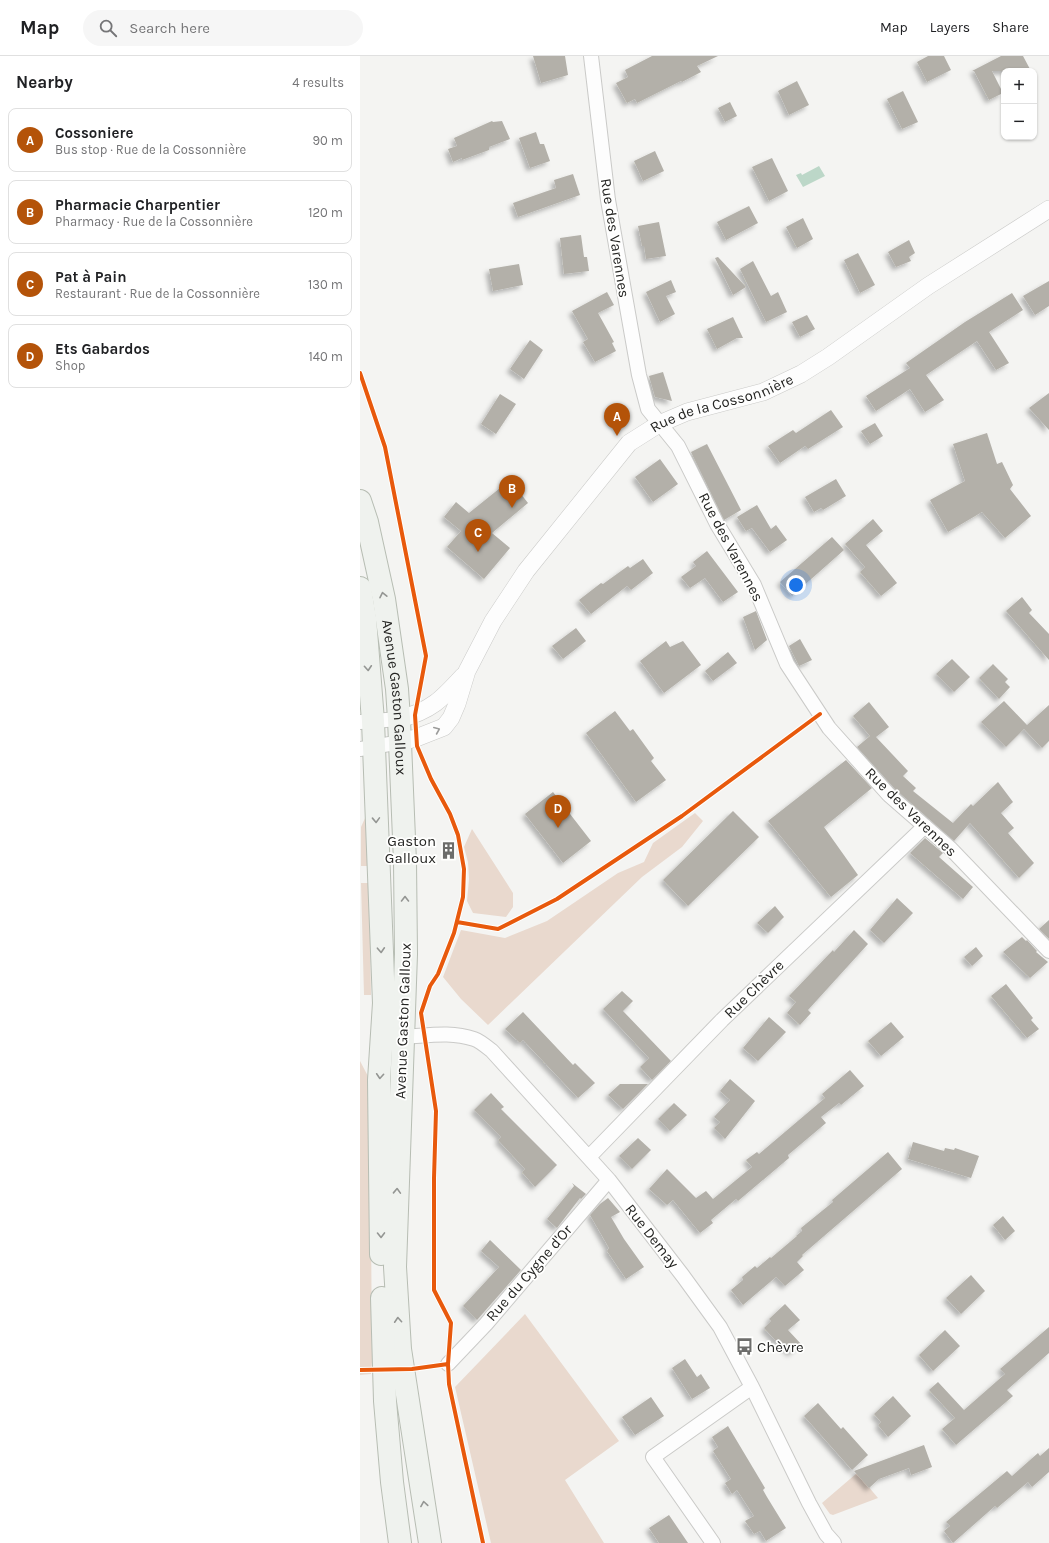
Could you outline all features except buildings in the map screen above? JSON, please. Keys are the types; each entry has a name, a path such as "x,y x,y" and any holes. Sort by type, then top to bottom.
{"main road":[{"name":"Avenue Gaston Galloux","path":"360,501 367,522 384,599 397,689 401,742 405,869 406,954 393,1037 380,1080 383,1318"},
{"name":"Avenue Gaston Galloux","path":"360,588 364,618 367,748 384,1003 393,1037 395,1267 400,1349 430,1543"},
{"path":"383,1318 385,1401 392,1482 400,1543"},
{"path":"383,1318 410,1531 414,1543"}],"street":[{"name":"Rue des Varennes","path":"591,56 608,200 639,374 648,409 678,446 717,524 754,585 787,664 829,728 889,795 951,849 1049,951"},
{"name":"Rue de la Cossonnière","path":"401,742 444,727 451,718 467,671 493,621 526,571 630,442 659,424 687,412 763,392 801,374 828,357 928,286 1049,209"},
{"name":"Rue de la Cossonnière","path":"399,719 414,716 443,698 467,671"},
{"path":"366,722 399,719"},
{"path":"367,748 401,742"},
{"name":"Rue Chèvre","path":"588,1157 722,1020 925,826"},
{"name":"Rue Demay","path":"393,1037 448,1034 474,1039 492,1051 609,1180 683,1276 720,1328 752,1387 809,1503 826,1534 834,1543"},
{"name":"Rue du Cygne d'Or","path":"448,1364 486,1324 609,1180"},
{"path":"713,1543 653,1457 752,1387"}],"shaded area":[{"path":"819,166 825,176 803,187 796,175 801,173 802,175"},
{"path":"695,813 703,821 682,847 642,877 488,1025 461,999 443,977 461,930 505,938 547,921 618,873 644,862 653,843"},
{"path":"366,816 369,816 369,866 361,866 361,827"},
{"path":"472,829 513,893 513,907 506,917 473,913 467,901 469,879 468,862 464,847"},
{"path":"361,883 369,883 371,995 364,995"},
{"path":"360,1061 370,1080 372,1362 371,1374 360,1375"},
{"path":"525,1314 619,1441 565,1480 604,1543 491,1543 455,1387"},
{"path":"857,1473 878,1498 833,1515 830,1514 822,1503"}],"cycle path":[{"path":"360,373 385,447 426,656 415,715 417,746 431,779 450,814 458,835 464,869 463,897 454,933 438,974 430,986 421,1013 436,1111 434,1178 434,1290 451,1323 448,1364 449,1384 483,1543"},
{"path":"457,922 498,929 557,899 682,816 820,714"},
{"path":"360,1370 412,1369 448,1364"}],"place":[{"name":"Cossoniere","path":"617,436"},
{"name":"Pharmacie Charpentier","path":"512,508"},
{"name":"Pat à Pain","path":"478,552"},
{"name":"Ets Gabardos","path":"558,828"},
{"name":"Gaston Galloux","path":"449,850"},
{"name":"Chèvre","path":"744,1347"}]}
